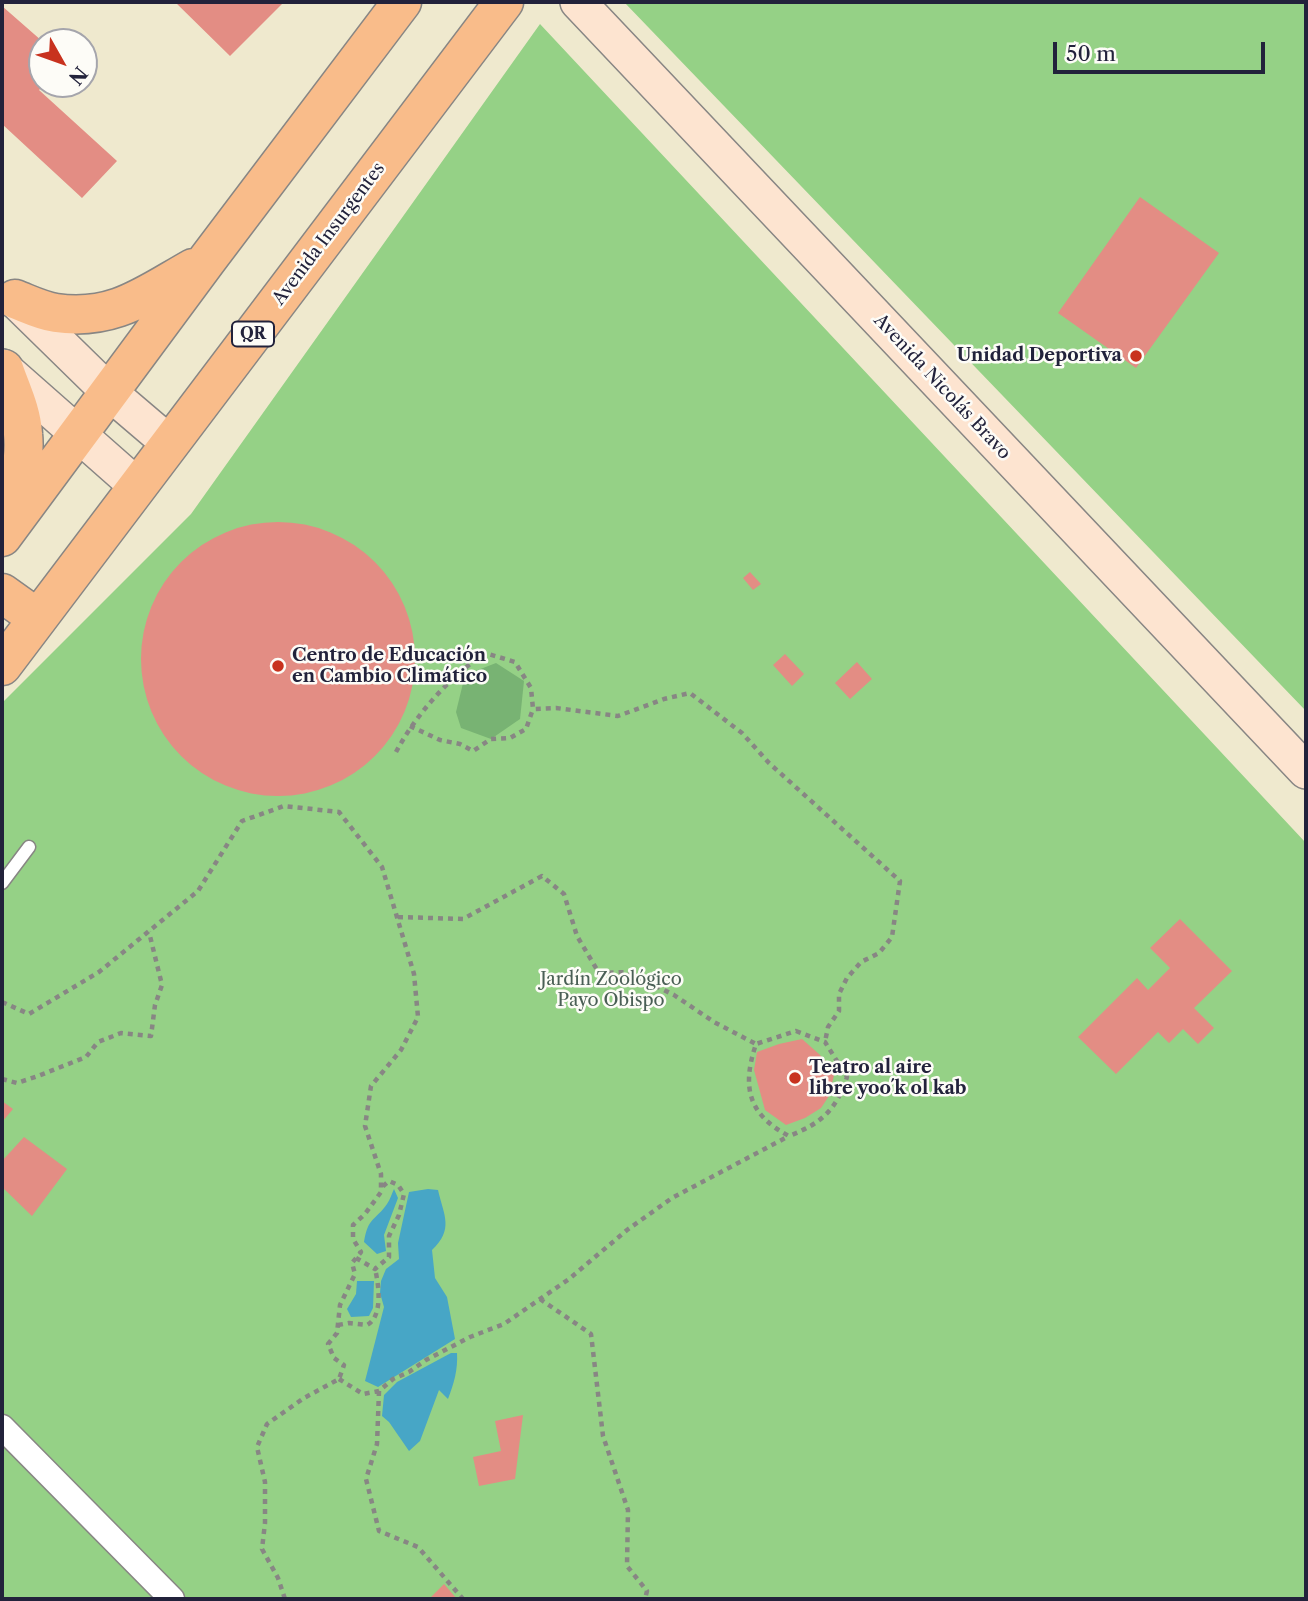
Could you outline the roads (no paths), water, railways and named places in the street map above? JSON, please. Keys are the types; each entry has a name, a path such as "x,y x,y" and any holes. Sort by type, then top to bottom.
{"main road":[{"path":"2,536 402,2"},
{"name":"Avenida Insurgentes","path":"2,666 504,2"},
{"name":"Avenida Nicolás Bravo","path":"578,2 1306,771"},
{"path":"8,293 54,312 90,315 125,307 207,260"},
{"path":"8,293 109,392 170,444"},
{"path":"3,368 137,486"},
{"path":"2,536 22,468 23,434 19,411 3,368"},
{"path":"2,593 37,618"}],"street":[{"path":"2,1427 172,1599"}],"lane":[{"path":"2,883 29,847"}],"water":[{"path":"394,1189 398,1198 384,1235 386,1251 377,1254 364,1242 366,1234 370,1223 388,1202"},
{"path":"438,1190 445,1215 443,1235 432,1250 435,1278 447,1297 455,1339 378,1387 365,1381 384,1307 380,1293 381,1281 386,1269 399,1259 398,1243 409,1192"},
{"path":"357,1281 374,1281 373,1308 369,1316 351,1317 347,1309 356,1294"},
{"path":"451,1353 457,1353 457,1365 448,1399 439,1390 420,1441 409,1451 382,1416 384,1395 397,1382"}],"place":[{"name":"Unidad Deportiva","path":"1136,356"},
{"name":"Centro de Educación en Cambio Climático","path":"278,666"},
{"name":"Teatro al aire libre yoo´k ol kab","path":"795,1078"}],"park label":[{"name":"Jardín Zoológico Payo Obispo","path":"611,990"}]}
